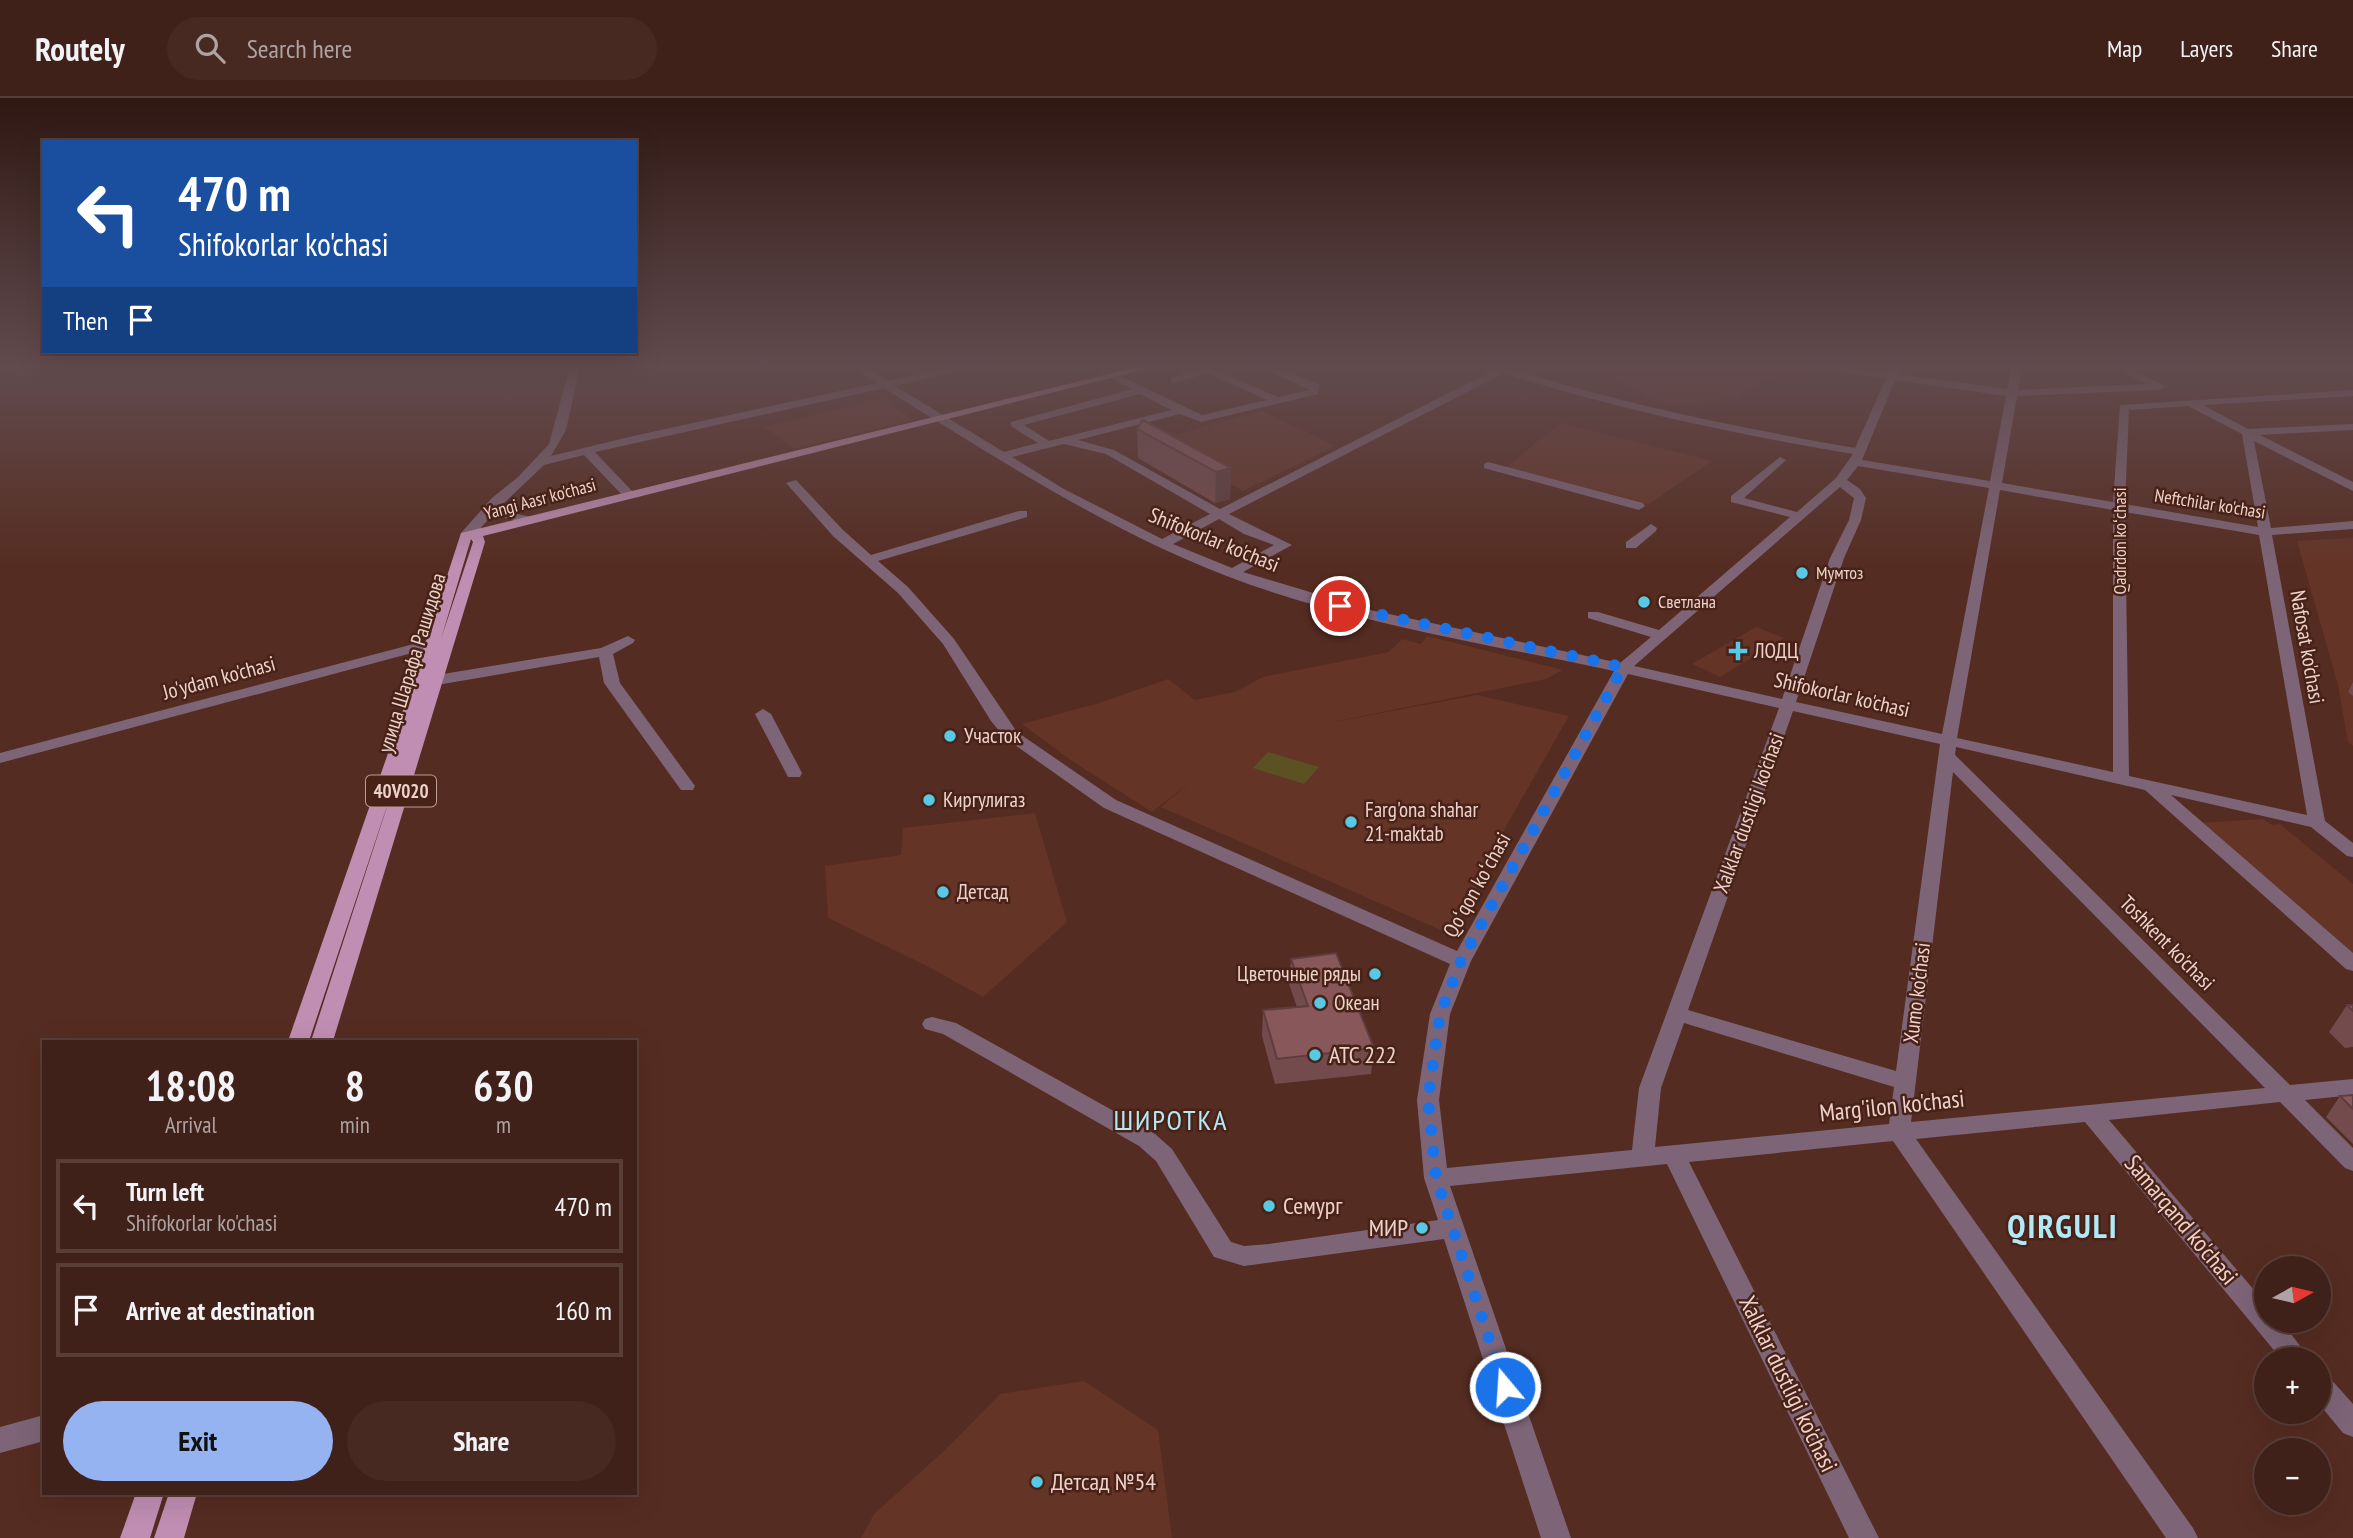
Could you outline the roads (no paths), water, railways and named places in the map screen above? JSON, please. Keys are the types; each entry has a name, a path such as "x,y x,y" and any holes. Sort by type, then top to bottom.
{"main road":[{"name":"Yangi Aasr ko'chasi","path":"472,538 527,520 878,433"},
{"path":"298,1040 333,935 441,640 472,538"},
{"name":"улица Шарафа Рашидова","path":"322,1040 437,680 441,640"},
{"path":"333,935 356,932"},
{"path":"135,1538 149,1495"},
{"path":"169,1538 182,1495"}],"street":[{"path":"472,538 480,518 539,463 558,433"},
{"path":"539,463 664,433"},
{"name":"Shifokorlar ko'chasi","path":"965,433 1060,492 1162,544 1232,573 1367,614 1788,704 1949,749 2121,779 2317,823"},
{"path":"1032,433 1051,443 1090,445 1110,452 1249,531 1285,545 1232,573"},
{"path":"1002,456 1091,433"},
{"path":"1162,544 1376,433"},
{"name":"Neftchilar ko'chasi","path":"1751,433 1993,485 2266,532 2353,525"},
{"name":"Qoʻqon koʻchasi","path":"1556,1538 1436,1178 1428,1100 1440,1014 1461,961 1623,667 1840,481 1857,457 1867,433"},
{"name":"Xumo ko'chasi","path":"1899,1132 1949,749 2003,433"},
{"name":"Qadrdon koʻchasi","path":"2121,779 2119,506 2123,433"},
{"name":"Nafosat ko'chasi","path":"2247,433 2317,823"},
{"path":"2249,433 2353,487"},
{"path":"586,450 628,494"},
{"path":"1780,460 1735,499 1799,516"},
{"path":"1488,466 1639,506"},
{"name":"Xalklar dustligi ko'chasi","path":"1643,1157 1650,1088 1788,704 1837,558 1855,520 1860,498 1840,481"},
{"path":"792,483 838,533 903,590 949,642 999,721 1011,735 1110,804 1461,961"},
{"path":"496,501 499,513 527,520"},
{"path":"868,559 1023,514"},
{"path":"1631,545 1651,528"},
{"path":"1593,615 1661,635"},
{"name":"Jo'ydam ko'chasi","path":"0,758 441,640"},
{"path":"437,680 605,652 628,640"},
{"path":"605,652 612,683 687,786"},
{"path":"763,714 794,772"},
{"name":"Toshkent ko'chasi","path":"1949,749 2353,1162"},
{"path":"2150,786 2353,964"},
{"path":"2317,823 2350,846"},
{"path":"1676,1014 1905,1082"},
{"path":"932,1024 949,1028 1147,1140 1164,1155 1223,1250 1244,1256 1269,1254 1453,1228"},
{"name":"Marg'ilon ko'chasi","path":"1436,1178 2353,1087"},
{"name":"Samarqand ko'chasi","path":"2090,1113 2287,1347"},
{"path":"1899,1132 2183,1538"},
{"name":"Xalklar dustligi ko'chasi","path":"1674,1154 1864,1538"},
{"path":"2331,1398 2353,1424"},
{"path":"0,1440 42,1429"}],"place":[{"name":"Mумтоз","path":"1802,573"},
{"name":"Светлана","path":"1644,602"},
{"name":"ЛОДЦ","path":"1738,651"},
{"name":"Участок","path":"950,736"},
{"name":"Киргулигаз","path":"929,800"},
{"name":"Farg'ona shahar 21-maktab","path":"1351,822"},
{"name":"Детсад","path":"943,892"},
{"name":"Цветочные ряды","path":"1375,974"},
{"name":"Океан","path":"1320,1003"},
{"name":"АТС 222","path":"1315,1055"},
{"name":"Семург","path":"1269,1206"},
{"name":"МИР","path":"1422,1228"},
{"name":"Детсад №54","path":"1037,1482"}],"district":[{"name":"ШИРОТКА","path":"1171,1120"},
{"name":"QIRGULI","path":"2063,1226"}]}
